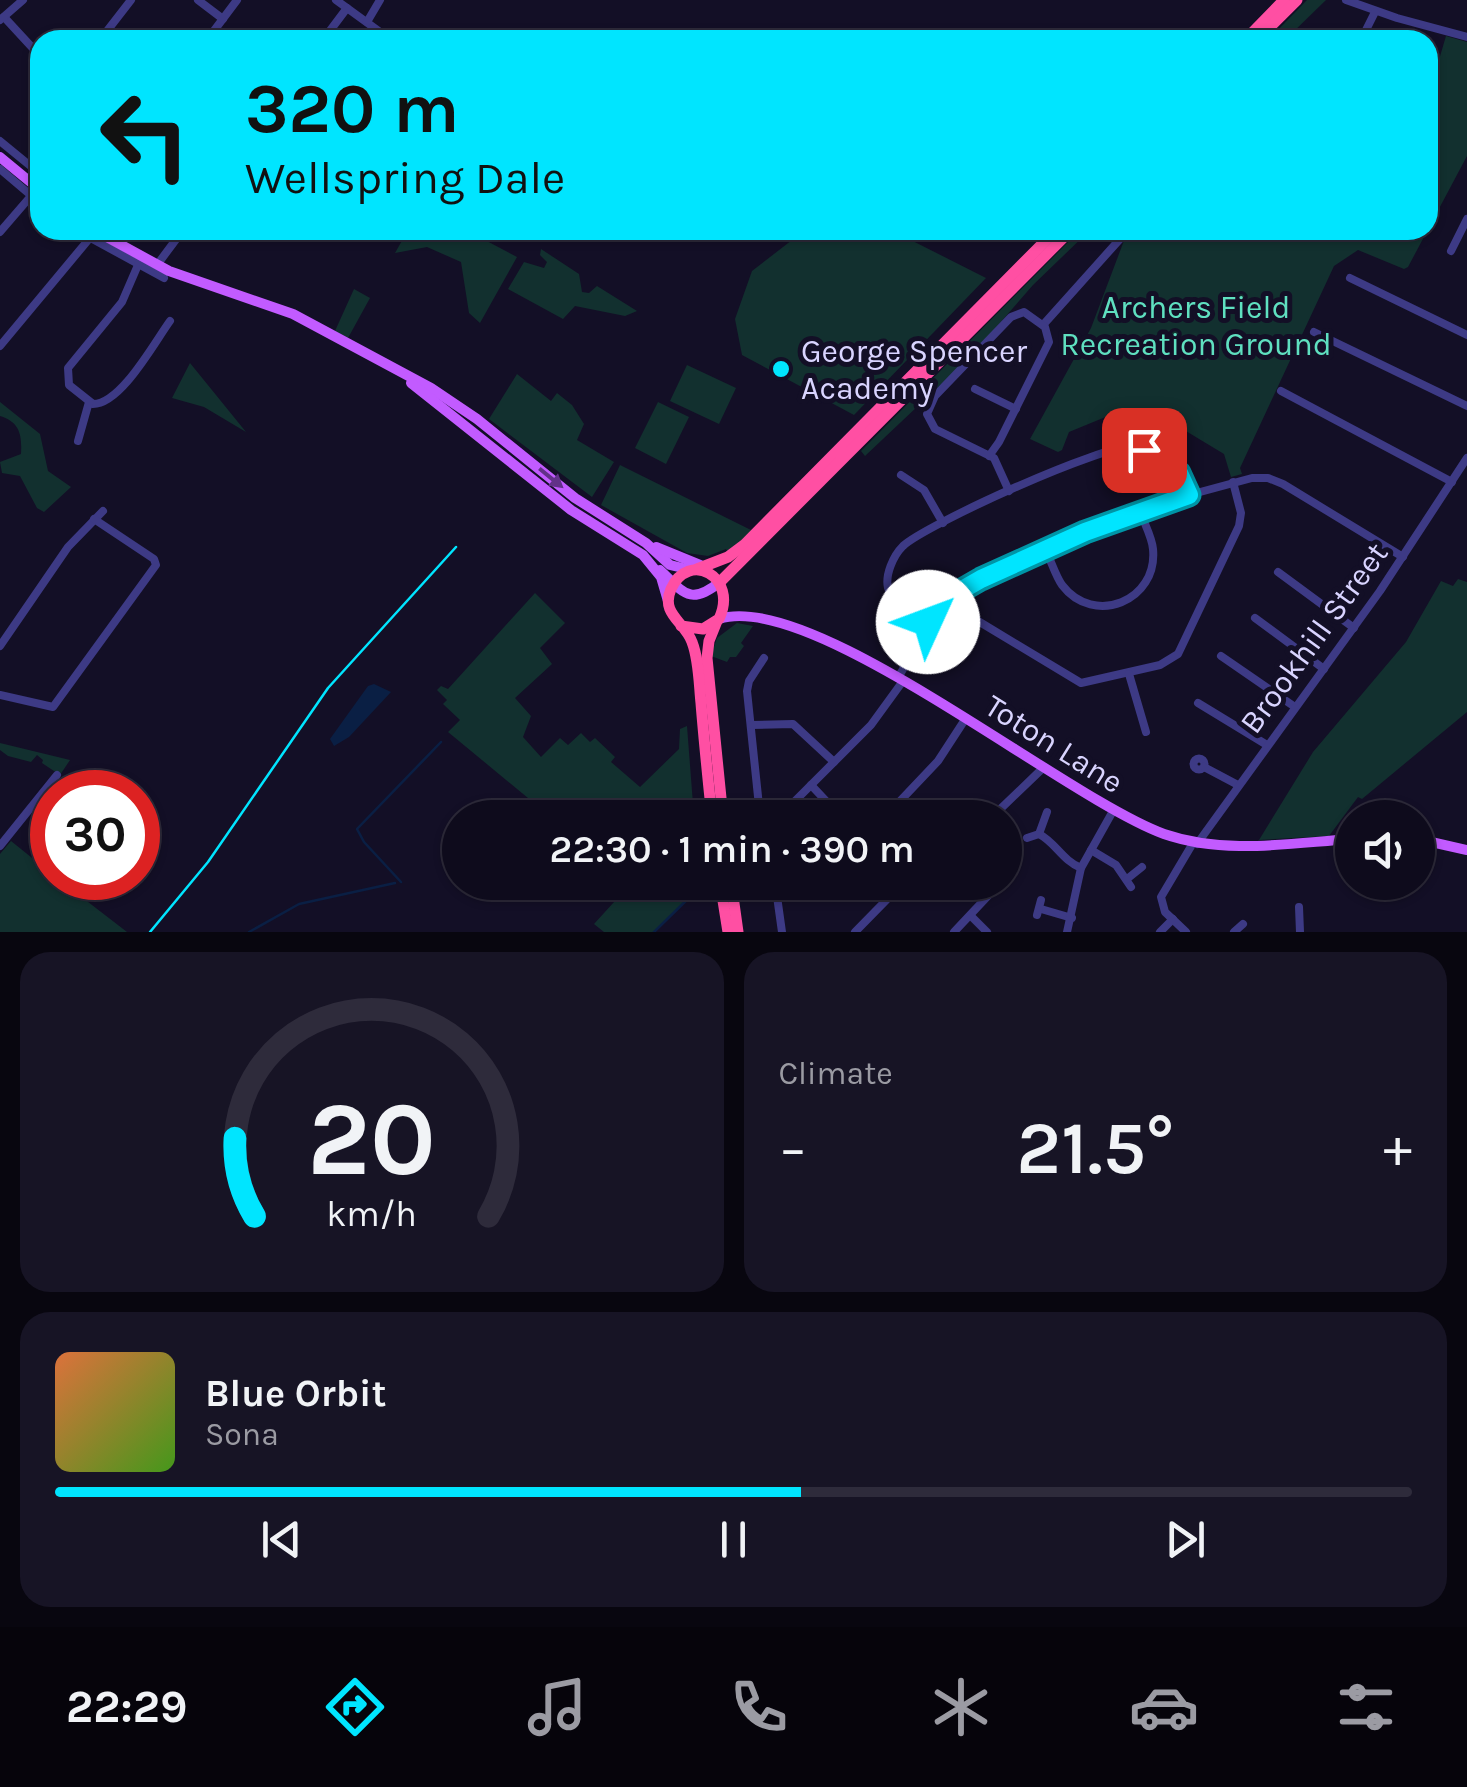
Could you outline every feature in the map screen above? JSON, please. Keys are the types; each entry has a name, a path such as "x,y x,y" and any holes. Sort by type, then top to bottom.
{"highway":[{"path":"1255,30 1284,0"},
{"path":"1267,30 1296,0"},
{"path":"710,800 693,644 673,618 668,601 674,584 744,546 1046,240"},
{"path":"722,800 707,658 722,587 1061,240"},
{"path":"695,570 710,574 722,587"},
{"path":"681,626 702,629 718,620"},
{"path":"723,900 728,932"},
{"path":"734,900 738,932"}],"main road":[{"path":"0,157 30,187"},
{"path":"101,240 140,262 278,308 390,368 575,498 646,542 686,562 711,564"},
{"path":"441,401 571,510 654,565 674,584 695,597 722,587"},
{"path":"646,542 670,566 695,570"},
{"path":"654,565 668,601"},
{"name":"Toton Lane","path":"722,587 732,604 746,614 808,632 901,679 1113,811 1195,843 1228,846 1335,840"},
{"name":"Toton Lane","path":"718,620 746,614"},
{"path":"1435,843 1467,850"}],"street":[{"path":"23,0 2,19 30,46"},
{"path":"108,30 131,0"},
{"path":"198,0 223,19"},
{"path":"215,30 237,0"},
{"path":"336,0 378,30"},
{"path":"367,22 380,0"},
{"path":"1346,0 1467,37"},
{"path":"330,30 347,8"},
{"path":"1366,30 1375,12"},
{"path":"0,141 30,166"},
{"path":"0,169 30,189"},
{"path":"0,232 30,200"},
{"path":"1451,251 1467,219"},
{"path":"2,341 88,240"},
{"path":"157,265 176,240"},
{"path":"1043,325 1110,257 1119,240"},
{"path":"164,278 140,262 122,302 62,376 89,402 100,404 117,398 165,324"},
{"path":"1350,278 1467,334"},
{"path":"989,456 1049,342 1043,325 1024,312 1011,316 928,406 928,418 934,429 997,462 1009,491"},
{"path":"1314,332 1467,406"},
{"path":"980,389 1016,409"},
{"path":"1281,391 1452,482"},
{"path":"78,441 89,402"},
{"path":"928,622 896,603 887,580 905,544 942,523 1009,491 1114,449 1134,446 1174,469 1189,495"},
{"name":"Brookhill Street","path":"1173,919 1162,906 1162,893 1404,557 1467,458"},
{"path":"902,475 924,490 942,523"},
{"path":"796,800 871,726 901,679 941,602 1045,549 1189,495 1233,482 1268,478 1404,557"},
{"path":"959,590 978,621 1075,680 1094,682 1160,665 1178,654 1241,521 1233,482"},
{"path":"0,646 54,566 103,510"},
{"path":"1045,549 1063,586 1086,604 1102,608 1121,601 1141,592 1149,577 1153,548 1140,512"},
{"path":"0,695 53,707 156,566 154,558 94,519"},
{"path":"1278,572 1354,628"},
{"path":"1255,618 1324,669"},
{"path":"1221,656 1296,707"},
{"path":"758,800 745,679 764,658"},
{"path":"1128,674 1146,732"},
{"path":"1198,703 1267,746"},
{"path":"901,800 938,761 966,718"},
{"path":"751,725 793,724 834,762"},
{"path":"1204,767 1238,785"},
{"path":"1010,800 1044,768"},
{"path":"811,785 825,800"},
{"path":"0,846 4,833 30,805"},
{"path":"1066,932 1081,868 1113,811"},
{"path":"1038,834 1047,812"},
{"path":"1027,838 1038,834 1050,840 1066,860 1081,868"},
{"path":"1091,850 1116,865 1129,883 1142,867"},
{"path":"778,900 782,932"},
{"path":"854,932 886,900"},
{"path":"954,932 986,900"},
{"path":"1040,908 1072,918"},
{"path":"1296,909 1300,932"},
{"path":"970,916 987,932"},
{"path":"1160,932 1173,919 1186,932"}],"green space":[{"path":"1307,0 1326,0 1295,30 1278,30"},
{"path":"1446,36 1467,42 1467,156 1438,210 1438,63"},
{"path":"402,240 485,240 517,257 480,323 469,313 461,262 427,247 395,253"},
{"path":"792,240 911,240 986,278 854,415 742,355 735,319 752,271"},
{"path":"1070,240 1080,240 1033,285 973,354 865,456 861,451"},
{"name":"Archers Field Recreation Ground","path":"1124,240 1423,240 1404,269 1358,250 1334,266 1240,468 1242,474 1231,477 1224,454 1156,413 1125,409 1069,432 1058,452 1030,439 1091,328"},
{"path":"541,249 579,274 582,292 589,293 597,286 637,311 625,316 575,306 563,319 508,289 524,262 544,268 547,262 540,255"},
{"path":"354,289 370,298 348,338 335,331"},
{"path":"190,363 246,432 204,407 172,398"},
{"path":"687,365 736,388 719,424 670,401"},
{"path":"517,374 551,401 557,393 572,405 584,424 577,440 614,462 592,497 489,419"},
{"path":"0,402 40,434 48,471 71,487 44,512 37,508 20,476 2,473 0,462 21,454 21,447 16,426 0,416"},
{"path":"658,402 689,417 666,464 635,448"},
{"path":"620,465 753,531 728,552 726,549 708,556 687,553 601,505"},
{"path":"1458,579 1467,582 1467,712 1362,799 1335,800 1335,828 1329,836 1259,840 1313,752 1406,642 1441,581 1453,586"},
{"path":"535,593 565,623 540,648 552,664 515,698 531,716 523,737 541,757 560,738 568,745 581,733 590,742 595,738 615,757 611,762 640,787 679,749 680,729 687,726 693,800 530,800 448,732 460,720 443,704 447,700 437,690 441,686 448,689"},
{"path":"737,623 753,626 736,657 727,662 711,656 717,638"},
{"path":"0,743 70,760 63,770 52,770 37,755 31,762 0,750"},
{"path":"11,841 30,856 30,900 86,900 127,932 0,932 0,854"},
{"path":"616,900 686,900 653,932 604,932 594,924"}],"water":[{"path":"374,684 391,692 349,737 334,746 330,739 368,686"}],"waterway":[{"path":"401,882 357,829 441,742"},
{"path":"249,932 299,904 395,883"},
{"path":"654,932 687,900"}],"tram line":[{"path":"150,932 208,862 328,688 456,547"}],"place":[{"name":"George Spencer Academy","path":"781,369"}],"route":[{"path":"928,622 941,602 981,579 1085,532 1189,495 1179,473 1144,450"}]}
